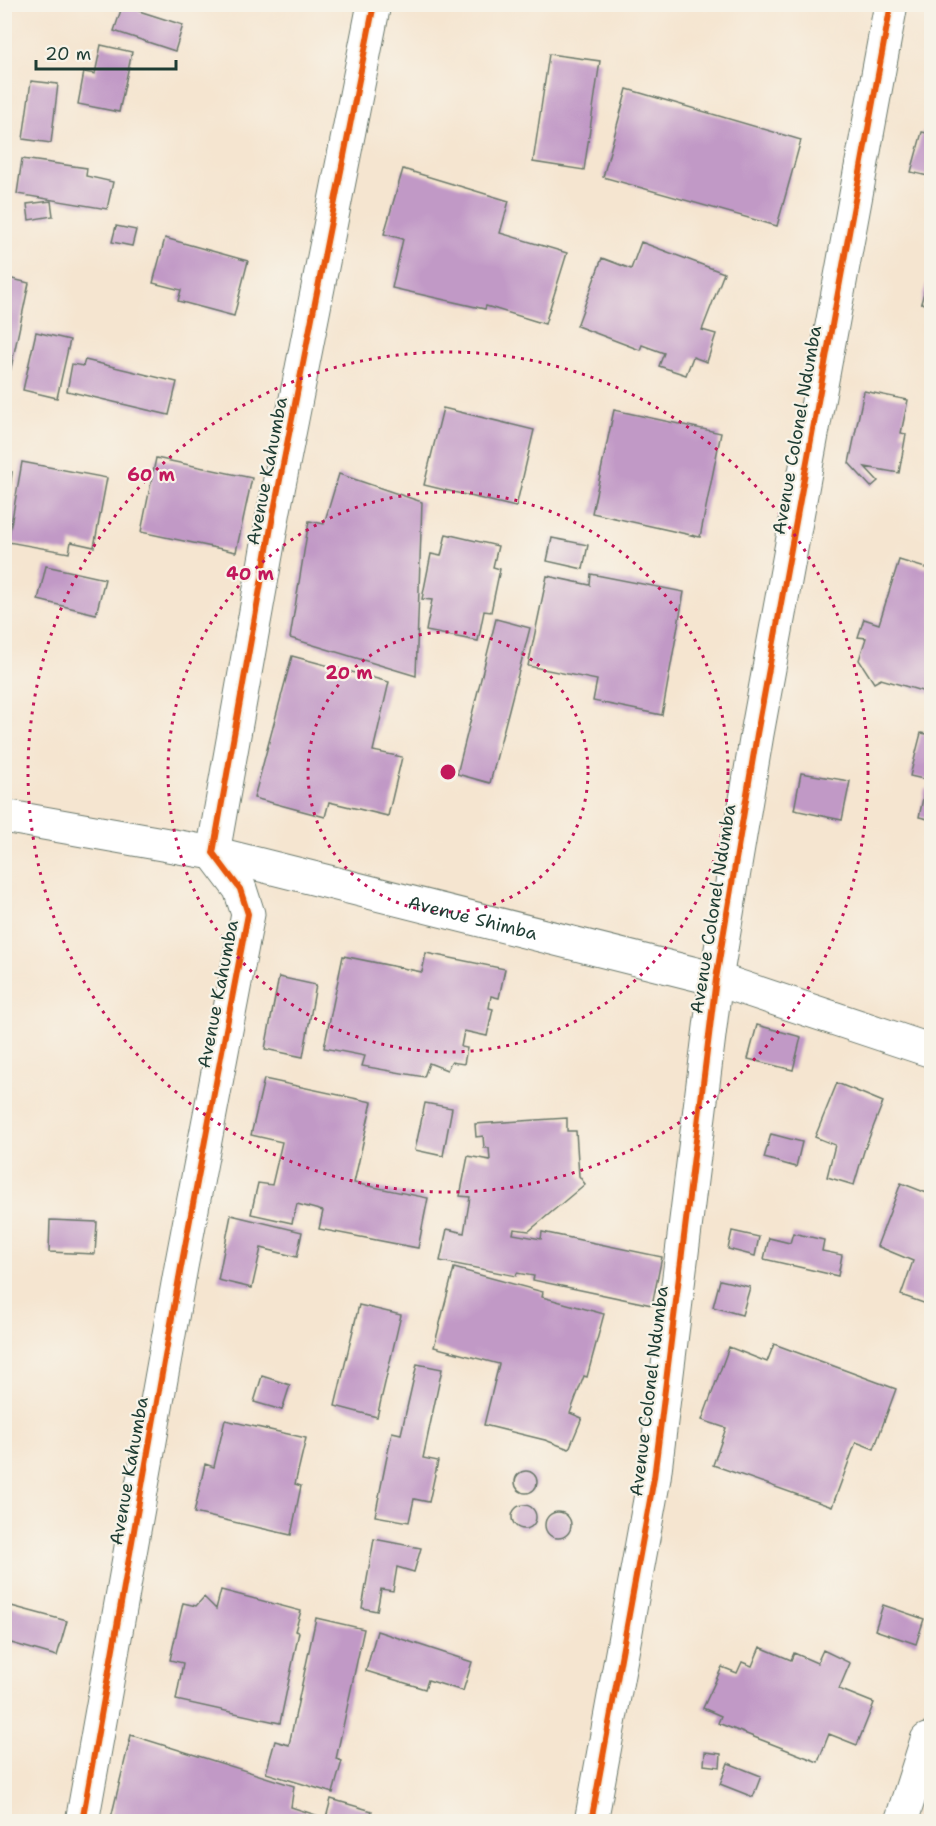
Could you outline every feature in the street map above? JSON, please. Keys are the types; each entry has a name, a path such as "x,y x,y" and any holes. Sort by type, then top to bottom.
{"street":[{"name":"Avenue Kahumba","path":"82,1821 181,1267 248,914 240,889 213,853 274,510 374,4"},
{"name":"Avenue Colonel Ndumba","path":"591,1821 654,1478 716,979 759,722 891,4"},
{"name":"Avenue Shimba","path":"4,816 213,853 716,979 932,1051"},
{"path":"901,1821 927,1740"}],"building":[{"path":"123,4 142,4 139,11 183,25 175,51 114,31"},
{"path":"101,45 132,52 119,112 78,104 84,72 95,74"},
{"path":"549,54 600,61 584,170 533,162"},
{"path":"31,81 58,84 51,143 23,139"},
{"path":"627,89 801,140 777,226 603,177"},
{"path":"922,132 932,134 932,177 911,172"},
{"path":"22,159 87,168 86,176 113,182 107,209 17,194"},
{"path":"403,169 509,201 500,233 567,253 545,324 486,306 485,309 392,288 403,239 384,234"},
{"path":"51,201 53,216 29,220 27,204"},
{"path":"116,226 136,230 132,246 112,242"},
{"path":"165,238 248,261 234,316 178,301 181,290 153,283"},
{"path":"641,242 724,273 702,330 716,334 707,362 693,357 686,375 659,366 664,353 642,345 640,350 577,326 602,258 631,269"},
{"path":"932,269 932,306 921,303"},
{"path":"4,277 29,283 9,377 4,376"},
{"path":"36,332 70,340 57,398 23,390"},
{"path":"85,360 177,382 169,415 67,391 72,364 83,366"},
{"path":"864,391 908,400 901,433 906,434 899,473 865,467 878,481 871,487 849,463"},
{"path":"443,408 534,430 516,507 424,485"},
{"path":"614,410 721,433 700,537 592,513"},
{"path":"156,458 252,478 236,552 141,532"},
{"path":"22,462 107,478 94,547 71,542 69,553 8,542"},
{"path":"4,471 12,472 6,522 4,522"},
{"path":"339,474 422,502 416,676 290,638 309,521 324,524"},
{"path":"446,534 498,546 493,567 500,569 491,612 484,611 478,641 426,631 432,600 422,599 431,554 441,556"},
{"path":"552,538 588,545 583,569 547,561"},
{"path":"899,560 932,570 932,694 881,679 874,683 859,660 866,638 858,637 864,619 879,624"},
{"path":"46,566 105,579 96,614 38,600"},
{"path":"591,574 684,592 662,715 593,701 597,680 528,666 547,576 590,585"},
{"path":"496,619 530,628 490,783 457,774"},
{"path":"292,656 389,682 373,751 402,757 388,816 329,802 325,817 254,798"},
{"path":"921,733 932,735 932,781 910,776"},
{"path":"801,773 850,781 842,820 794,810"},
{"path":"925,789 932,790 932,820 919,817"},
{"path":"426,953 505,969 499,998 491,996 489,1008 493,1009 487,1036 464,1031 461,1047 467,1048 464,1064 451,1062 447,1070 429,1063 424,1077 362,1066 365,1056 324,1048 343,956 422,972"},
{"path":"279,977 316,985 303,1057 265,1049"},
{"path":"757,1025 801,1037 793,1070 748,1059"},
{"path":"264,1079 372,1102 354,1183 428,1198 418,1248 319,1229 323,1211 297,1204 292,1223 251,1214 258,1183 272,1185 282,1142 251,1135"},
{"path":"837,1083 883,1102 854,1185 827,1177 835,1145 815,1137"},
{"path":"425,1103 452,1108 443,1156 415,1150"},
{"path":"567,1118 567,1131 576,1131 579,1176 585,1184 529,1231 514,1229 513,1234 541,1239 542,1232 662,1257 652,1305 533,1280 534,1276 517,1273 516,1276 440,1261 447,1229 464,1233 470,1197 460,1196 468,1156 490,1160 489,1148 484,1148 483,1136 476,1137 475,1124"},
{"path":"771,1134 802,1142 796,1167 764,1158"},
{"path":"901,1183 932,1195 932,1306 901,1295 913,1261 877,1246"},
{"path":"231,1215 302,1232 297,1257 261,1248 252,1288 218,1280"},
{"path":"50,1220 97,1222 95,1254 49,1252"},
{"path":"732,1231 759,1237 755,1256 728,1249"},
{"path":"793,1233 824,1240 822,1251 842,1255 838,1276 764,1259 769,1238 790,1243"},
{"path":"454,1268 543,1292 542,1297 604,1314 587,1377 584,1376 570,1413 582,1418 569,1449 545,1440 484,1425 499,1364 434,1347"},
{"path":"720,1280 750,1287 742,1315 713,1307"},
{"path":"359,1305 401,1315 377,1417 335,1406"},
{"path":"774,1344 896,1389 874,1449 856,1442 832,1507 713,1465 726,1428 702,1420 729,1347 767,1362"},
{"path":"417,1364 442,1369 423,1458 438,1461 429,1502 414,1499 409,1522 375,1516 392,1432 401,1434"},
{"path":"262,1376 290,1385 282,1410 254,1402"},
{"path":"225,1420 306,1438 295,1484 301,1486 291,1535 194,1513 205,1464 214,1467"},
{"path":"526,1471 534,1474 537,1482 534,1490 526,1493 518,1490 515,1482 518,1474"},
{"path":"524,1505 532,1509 536,1517 532,1525 524,1529 516,1525 512,1517 516,1509"},
{"path":"558,1512 567,1516 571,1525 567,1534 558,1538 549,1534 545,1525 549,1516"},
{"path":"374,1539 421,1548 414,1572 397,1567 393,1591 381,1589 377,1611 362,1608"},
{"path":"221,1590 301,1611 295,1631 299,1632 280,1723 176,1700 183,1663 170,1660 183,1603 196,1606 204,1597 216,1609"},
{"path":"4,1604 67,1621 57,1656 4,1641"},
{"path":"883,1605 924,1619 916,1644 875,1630"},
{"path":"316,1618 364,1629 336,1759 342,1761 333,1793 266,1773 275,1741 289,1745"},
{"path":"377,1631 472,1662 463,1691 428,1680 425,1689 366,1671"},
{"path":"760,1647 791,1660 794,1653 817,1663 823,1650 850,1663 839,1689 874,1703 857,1745 829,1734 818,1762 718,1723 721,1716 703,1708 722,1667 737,1673 742,1662 752,1666"},
{"path":"131,1735 294,1786 291,1807 322,1817 321,1822 110,1822"},
{"path":"705,1752 721,1754 720,1767 704,1765"},
{"path":"728,1763 761,1776 753,1797 720,1784"},
{"path":"331,1799 372,1811 367,1822 325,1822"}],"cycle path":[{"path":"82,1822 181,1267 248,914 240,889 213,853 274,510 374,4"},
{"path":"591,1822 654,1478 716,979 757,734 891,4"}]}
